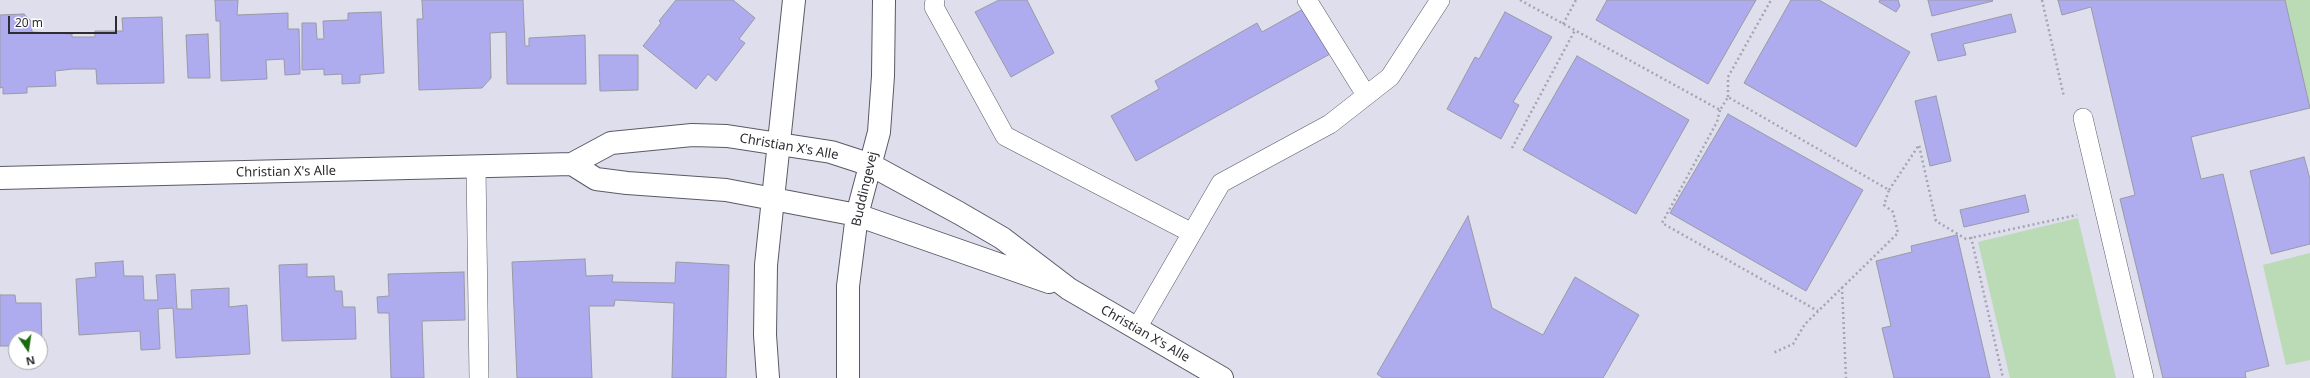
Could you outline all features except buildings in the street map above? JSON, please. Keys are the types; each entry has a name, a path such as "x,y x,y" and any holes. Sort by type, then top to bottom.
{"street":[{"path":"768,378 764,335 766,265 771,198 780,144 794,0"},
{"name":"Buddingevej","path":"848,378 848,286 857,215 879,132 883,76 884,0"},
{"name":"Christian X's Alle","path":"0,178 572,164 611,143 666,137 727,136 831,152 870,165 1002,238 1069,289 1222,378"},
{"name":"Christian X's Alle","path":"572,164 596,179 627,183 726,190 857,215 1069,289"}],"lane":[{"path":"935,0 934,7 1005,136 1192,234"},
{"path":"1307,0 1366,95"},
{"path":"1137,328 1222,183 1330,124 1390,77 1440,0"},
{"path":"2083,118 2144,378"},
{"path":"476,167 479,378"}],"path":[{"path":"1520,0 1720,110"},
{"path":"1563,24 1576,0"},
{"path":"1771,0 1728,77 1728,97 1720,110 1717,122 1662,223 1818,311"},
{"path":"2042,0 2067,106 2083,118"},
{"path":"1512,148 1575,30"},
{"path":"1728,97 1889,190"},
{"path":"1773,353 1793,344 1806,324 1818,311 1898,233 1893,212 1884,205 1889,190 1919,145 1936,221 1966,239 2104,209"},
{"path":"1971,238 2003,378"},
{"path":"1842,287 1846,378"}],"green space":[{"path":"2285,0 2310,0 2310,106"},
{"path":"2078,218 2116,378 2010,378 1978,242"},
{"path":"2310,253 2310,360 2286,365 2263,265"}]}
